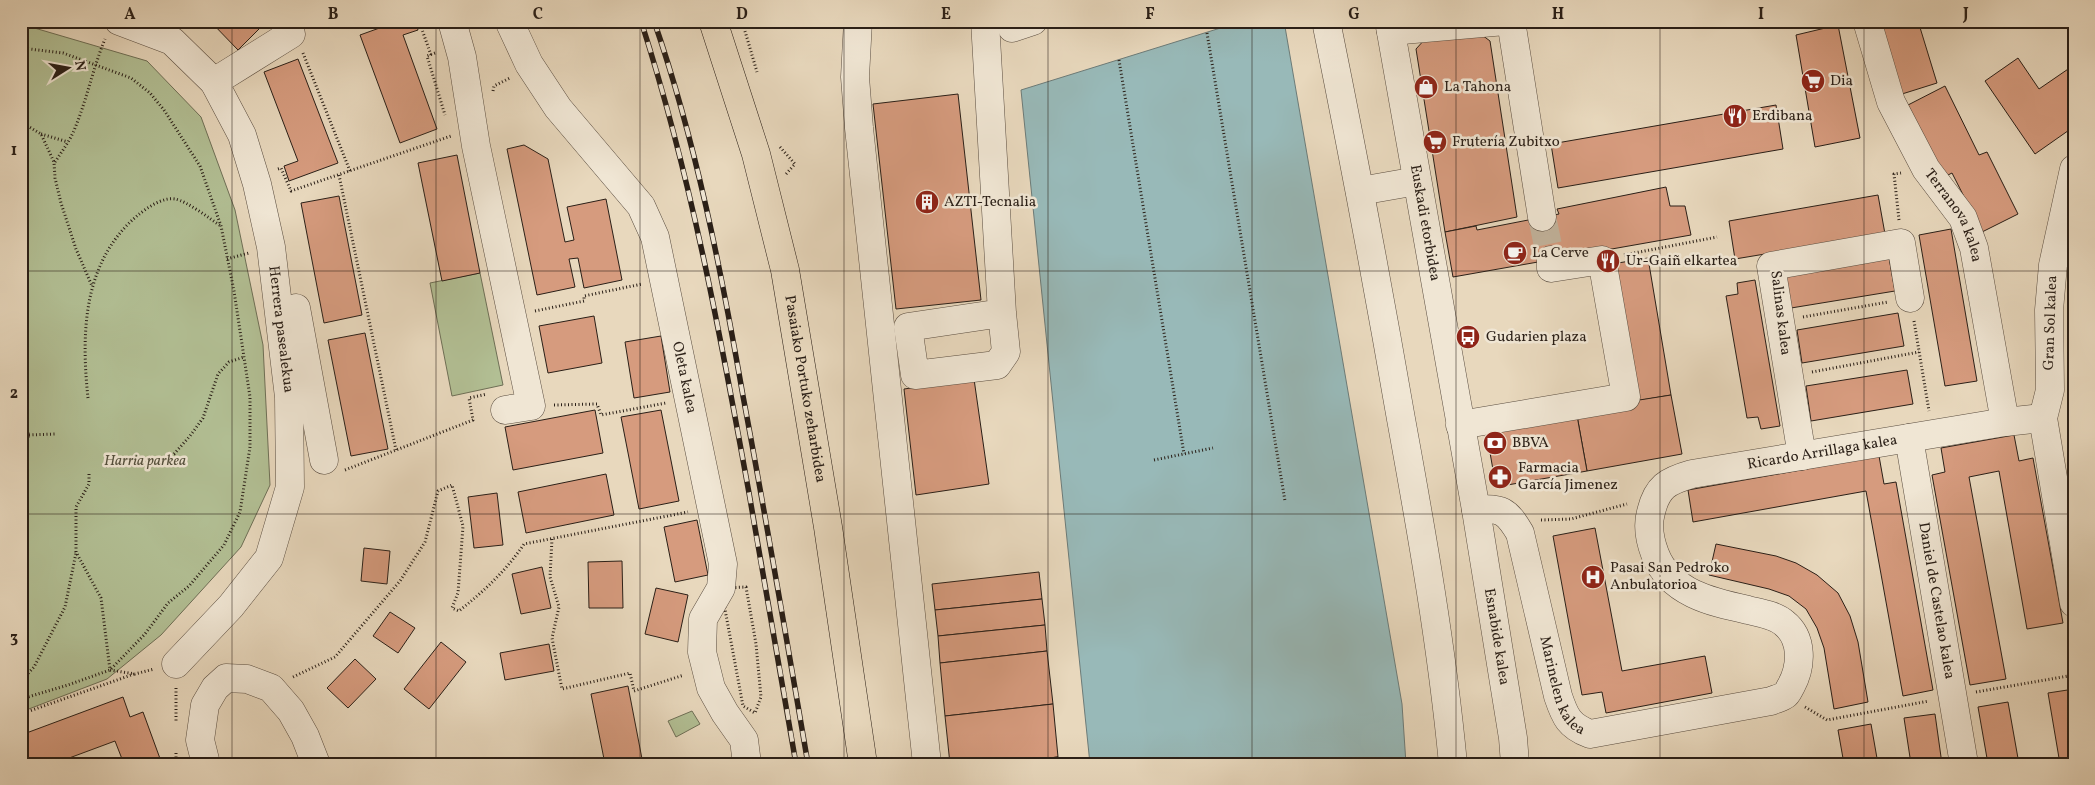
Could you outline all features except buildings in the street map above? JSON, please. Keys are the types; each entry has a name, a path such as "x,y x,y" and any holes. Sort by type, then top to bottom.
{"main road":[{"name":"Pasaiako Portuko zeharbidea","path":"714,21 756,154 785,270 828,527 863,764"}],"street":[{"path":"452,21 462,57 476,146 513,316 518,408"},
{"name":"Oleta kalea","path":"509,21 529,64 558,108 641,206 655,237 723,564 734,587 704,619 702,652 711,688 725,713 744,740 747,764"},
{"path":"858,21 855,77 859,128 927,764"},
{"path":"986,21 1002,313"},
{"path":"1009,21 1012,28 1034,21"},
{"path":"1326,21 1360,191 1424,548 1440,654 1453,764"},
{"path":"1511,21 1542,217"},
{"name":"Terranova kalea","path":"1867,21 1891,102 1926,169 1963,218 1974,248 2005,422"},
{"path":"1390,26 1490,22"},
{"name":"Herrera pasealekua","path":"114,26 172,41 214,82 242,135 271,247 289,397 290,487 269,558 230,606 176,664"},
{"name":"Euskadi etorbidea","path":"1390,26 1476,510"},
{"path":"214,82 287,28"},
{"name":"Gran Sol kalea","path":"2044,418 2050,390 2049,310 2053,265 2074,169"},
{"path":"1360,191 1417,180"},
{"path":"264,215 280,223 334,465"},
{"path":"1901,243 1910,298"},
{"name":"Salinas kalea","path":"1802,456 1771,266 1901,243"},
{"path":"1460,425 1626,397 1609,259 1552,268 1550,260"},
{"path":"2044,418 2074,603"},
{"name":"Ricardo Arrillaga kalea","path":"1778,698 1796,678 1800,660 1796,638 1784,623 1767,614 1710,602 1687,591 1671,579 1659,563 1651,543 1649,519 1654,497 1664,485 1676,478 1692,474 2005,422 2044,418"},
{"name":"Daniel de Castelao kalea","path":"1921,436 1964,764"},
{"name":"Marinelen kalea","path":"1476,510 1495,508 1510,516 1520,533 1558,696 1564,715 1577,729 1590,734 1778,698"},
{"name":"Esnabide kalea","path":"1476,510 1515,764"},
{"path":"206,764 200,740 205,705 214,688 226,678 247,679 271,688 292,711 305,736 316,764"}],"path":[{"path":"419,21 446,119"},
{"path":"54,162 75,128 94,65 114,26"},
{"path":"287,28 302,52 350,171"},
{"path":"1206,33 1285,500"},
{"path":"21,48 63,53 131,78 150,92 164,110 200,166 221,226 250,397 250,447 240,512 224,545 210,564 189,586 168,603 145,634 110,670 21,699"},
{"path":"1119,60 1184,454"},
{"path":"493,96 494,86 510,78 529,64"},
{"path":"21,122 41,134 68,142"},
{"path":"276,170 281,168 291,191 451,136 448,128"},
{"path":"41,134 54,162 55,178 61,203 76,249 93,287"},
{"path":"783,150 795,164 786,175"},
{"path":"1901,243 1894,174 1926,169"},
{"path":"339,175 396,450"},
{"path":"88,398 84,359 86,322 93,287 100,265 115,238 145,209 160,202 175,199 195,208 221,226"},
{"path":"1609,259 1717,237"},
{"path":"513,316 584,301 584,296 664,280"},
{"path":"1780,321 1910,298 1919,352 1921,436"},
{"path":"1789,377 1919,352"},
{"path":"106,466 146,465 174,454 203,418 218,374 230,362 244,357"},
{"path":"334,465 396,450 473,420 468,398 499,391 518,408 597,404 601,415 688,398"},
{"path":"21,417 29,435 21,453"},
{"path":"29,435 56,434"},
{"path":"1154,460 1213,448"},
{"path":"21,681 34,667 65,607 76,552 76,507 89,484 89,474"},
{"path":"271,688 335,656 400,581 425,542 438,491 452,485 463,526 458,593 452,608 459,611 483,593 510,564 524,544 711,508"},
{"path":"1571,519 1634,503"},
{"path":"552,539 550,577 559,607 552,638 562,689 630,673 634,692 692,673"},
{"path":"76,552 101,598 110,670"},
{"path":"734,587 756,644 761,697 755,713 742,706 734,587"},
{"path":"21,714 134,674 176,664 176,724"},
{"path":"110,670 134,674"},
{"path":"1979,692 2074,675"},
{"path":"1778,698 1827,720 1929,701"},
{"path":"176,744 176,764"}],"green space":[{"name":"Harria parkea","path":"21,26 31,27 147,61 201,117 235,210 263,345 270,485 241,547 161,635 107,679 21,712"},
{"path":"480,273 503,385 452,396 430,283"},
{"path":"692,711 700,724 676,737 668,721"}],"water":[{"path":"1243,21 1284,21 1402,704 1406,764 1090,764 1021,90"}],"tunnel":[{"path":"1542,217 1551,260"}],"railway":[{"path":"641,21 675,138 703,255 749,493 796,764"},
{"path":"654,21 683,113 716,254 735,349 808,764"}],"place":[{"name":"Dia","path":"1813,81"},
{"name":"La Tahona","path":"1426,87"},
{"name":"Erdibana","path":"1735,116"},
{"name":"Frutería Zubitxo","path":"1435,142"},
{"name":"AZTI-Tecnalia","path":"927,202"},
{"name":"La Cerve","path":"1515,253"},
{"name":"Ur-Gaiñ elkartea","path":"1608,261"},
{"name":"Gudarien plaza","path":"1468,337"},
{"name":"BBVA","path":"1495,443"},
{"name":"Farmacia García Jimenez","path":"1500,477"},
{"name":"Pasai San Pedroko Anbulatorioa","path":"1593,577"}]}
